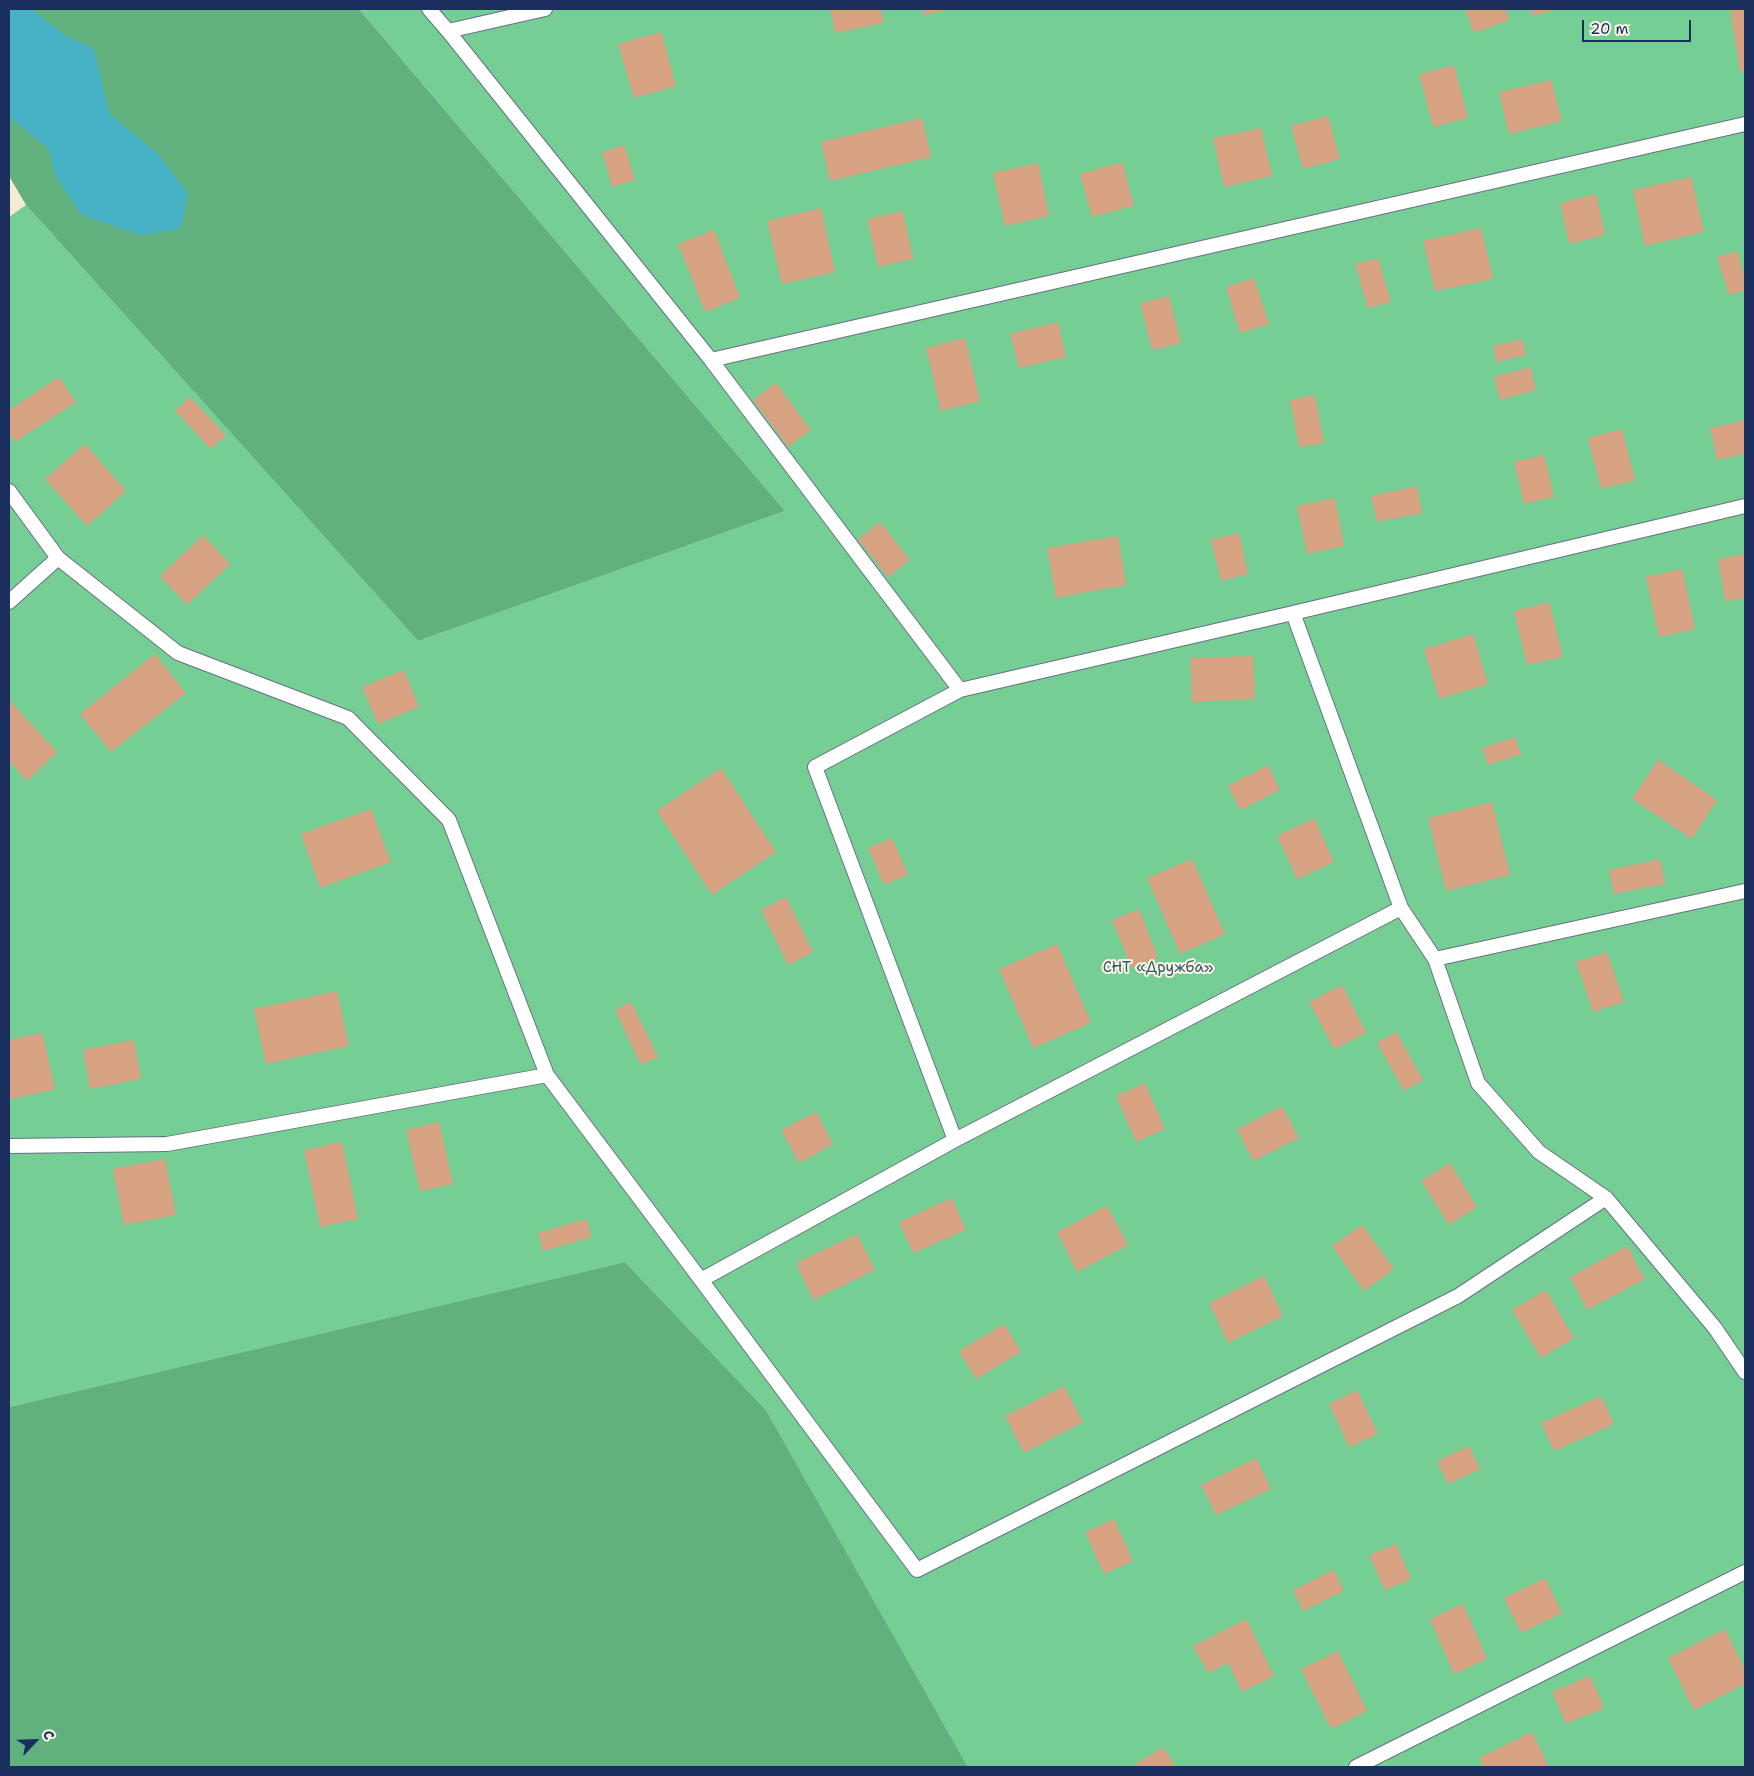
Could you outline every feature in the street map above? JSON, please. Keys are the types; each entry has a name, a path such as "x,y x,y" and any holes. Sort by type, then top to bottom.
{"lane":[{"path":"429,9 711,360 960,690"},
{"path":"448,31 545,9"},
{"path":"711,360 1745,124"},
{"path":"9,491 58,558 178,653 348,718 449,820 547,1075 917,1570 1458,1296 1606,1198"},
{"path":"955,1140 815,767 960,690 1745,506"},
{"path":"9,602 58,558"},
{"path":"1293,613 1402,908 1435,959 1478,1083 1538,1152 1606,1198 1715,1328 1745,1372"},
{"path":"1435,959 1745,892"},
{"path":"701,1280 955,1140 1402,908"},
{"path":"9,1146 167,1144 547,1075"},
{"path":"1356,1767 1745,1572"}],"green space":[{"path":"9,9 359,9 785,511 418,641 26,205 9,176"},
{"name":"СНТ «Дружба»","path":"359,9 1745,9 1745,1767 968,1767 766,1410 625,1262 9,1407 9,217 26,205 418,641 785,511"},
{"path":"625,1262 766,1410 968,1767 9,1767 9,1407"}],"water":[{"path":"9,9 30,9 66,36 94,49 109,113 158,154 188,194 180,229 140,235 81,215 56,176 48,148 14,121 9,120"}],"building":[{"path":"830,9 881,9 884,23 835,33"},
{"path":"923,9 947,9 947,10 924,15"},
{"path":"1465,9 1506,9 1509,20 1474,33"},
{"path":"1531,9 1557,9 1533,16"},
{"path":"1730,9 1745,9 1745,71 1740,72"},
{"path":"661,32 676,86 634,98 618,44"},
{"path":"1454,65 1468,118 1433,127 1419,74"},
{"path":"1551,80 1562,121 1509,134 1499,92"},
{"path":"1328,116 1340,159 1303,169 1291,126"},
{"path":"922,118 931,157 830,181 821,142"},
{"path":"1261,128 1272,176 1224,187 1213,138"},
{"path":"624,145 635,180 612,187 602,152"},
{"path":"1122,162 1134,206 1092,217 1080,174"},
{"path":"1038,163 1049,216 1005,226 993,173"},
{"path":"1691,177 1704,232 1645,246 1633,190"},
{"path":"1596,194 1605,235 1569,244 1560,203"},
{"path":"821,208 835,272 782,284 767,221"},
{"path":"903,211 913,259 878,267 867,219"},
{"path":"1481,228 1493,279 1435,291 1423,241"},
{"path":"714,230 740,298 705,312 678,244"},
{"path":"1737,251 1745,279 1745,290 1729,295 1717,257"},
{"path":"1378,258 1391,302 1368,308 1355,264"},
{"path":"1254,278 1269,324 1240,333 1226,287"},
{"path":"1169,296 1181,343 1152,350 1140,303"},
{"path":"1058,322 1066,357 1019,368 1010,334"},
{"path":"965,338 980,401 941,411 926,348"},
{"path":"1522,339 1526,355 1496,362 1493,346"},
{"path":"1530,367 1536,390 1500,400 1494,377"},
{"path":"59,377 76,402 15,442 9,432 9,410"},
{"path":"776,383 811,430 788,447 753,400"},
{"path":"1315,395 1324,443 1299,447 1290,400"},
{"path":"190,397 226,435 211,449 175,411"},
{"path":"1745,420 1745,454 1717,460 1710,428"},
{"path":"1622,429 1635,480 1601,489 1588,438"},
{"path":"85,444 126,491 87,526 45,479"},
{"path":"1544,455 1554,497 1524,504 1514,462"},
{"path":"1417,486 1422,513 1377,522 1371,496"},
{"path":"1335,498 1344,546 1307,554 1297,506"},
{"path":"880,522 910,560 888,577 858,539"},
{"path":"1239,533 1248,574 1221,581 1211,540"},
{"path":"203,535 230,564 187,605 160,576"},
{"path":"1118,536 1126,585 1056,598 1047,548"},
{"path":"1745,554 1745,598 1725,601 1718,559"},
{"path":"1682,569 1695,629 1659,637 1646,577"},
{"path":"1549,602 1563,657 1527,665 1514,611"},
{"path":"1473,634 1488,684 1439,699 1424,649"},
{"path":"155,654 186,693 111,752 80,714"},
{"path":"1253,656 1255,699 1192,702 1190,658"},
{"path":"404,670 419,707 378,724 362,687"},
{"path":"9,700 57,752 27,781 9,761"},
{"path":"1515,737 1521,754 1488,765 1482,748"},
{"path":"1658,760 1717,800 1692,839 1632,799"},
{"path":"1268,765 1280,790 1240,810 1228,786"},
{"path":"721,768 776,852 712,895 657,811"},
{"path":"1492,802 1510,875 1446,891 1428,818"},
{"path":"371,809 391,862 320,888 301,834"},
{"path":"1314,818 1334,862 1297,879 1277,836"},
{"path":"892,838 908,875 884,885 868,848"},
{"path":"1192,859 1225,934 1180,954 1147,878"},
{"path":"1660,859 1665,884 1614,894 1609,870"},
{"path":"786,897 813,952 788,965 761,910"},
{"path":"1139,909 1158,958 1132,968 1112,920"},
{"path":"1057,944 1091,1023 1033,1048 999,969"},
{"path":"1607,952 1624,1002 1593,1012 1576,962"},
{"path":"1342,985 1366,1033 1334,1049 1309,1002"},
{"path":"337,991 349,1046 266,1064 254,1009"},
{"path":"631,1002 658,1057 641,1065 615,1010"},
{"path":"1396,1032 1423,1080 1404,1091 1377,1043"},
{"path":"42,1033 55,1089 9,1100 9,1040"},
{"path":"134,1040 141,1079 90,1089 83,1050"},
{"path":"1145,1083 1165,1129 1136,1142 1116,1096"},
{"path":"1282,1106 1299,1138 1253,1161 1237,1129"},
{"path":"816,1112 833,1144 799,1163 781,1130"},
{"path":"439,1122 453,1184 420,1191 406,1130"},
{"path":"342,1142 358,1219 320,1227 304,1150"},
{"path":"165,1159 176,1215 124,1225 113,1169"},
{"path":"1450,1163 1477,1207 1449,1225 1421,1181"},
{"path":"952,1198 966,1230 913,1253 899,1222"},
{"path":"1107,1206 1128,1245 1077,1272 1057,1232"},
{"path":"587,1219 591,1237 543,1251 538,1233"},
{"path":"1362,1225 1394,1269 1364,1291 1332,1246"},
{"path":"857,1234 875,1270 813,1300 796,1263"},
{"path":"1627,1246 1645,1279 1587,1310 1570,1277"},
{"path":"1264,1276 1283,1316 1228,1343 1209,1303"},
{"path":"1546,1290 1574,1338 1541,1358 1512,1310"},
{"path":"1004,1324 1021,1352 976,1379 959,1351"},
{"path":"1064,1386 1083,1422 1024,1453 1005,1416"},
{"path":"1357,1390 1378,1434 1349,1447 1329,1404"},
{"path":"1601,1396 1614,1424 1554,1451 1541,1423"},
{"path":"1469,1446 1480,1469 1448,1484 1437,1461"},
{"path":"1256,1458 1271,1489 1216,1515 1201,1485"},
{"path":"1114,1519 1133,1561 1104,1574 1085,1532"},
{"path":"1396,1544 1411,1579 1385,1590 1369,1555"},
{"path":"1334,1570 1344,1591 1303,1611 1293,1590"},
{"path":"1545,1578 1562,1613 1521,1633 1504,1598"},
{"path":"1463,1604 1487,1659 1454,1674 1430,1619"},
{"path":"1246,1619 1274,1676 1242,1692 1228,1663 1208,1673 1193,1646"},
{"path":"1725,1629 1745,1670 1745,1684 1694,1710 1668,1658"},
{"path":"1338,1651 1367,1711 1331,1729 1301,1669"},
{"path":"1590,1676 1604,1708 1566,1724 1552,1692"},
{"path":"1532,1732 1549,1767 1484,1767 1479,1758"},
{"path":"1163,1747 1176,1767 1131,1767"}]}
